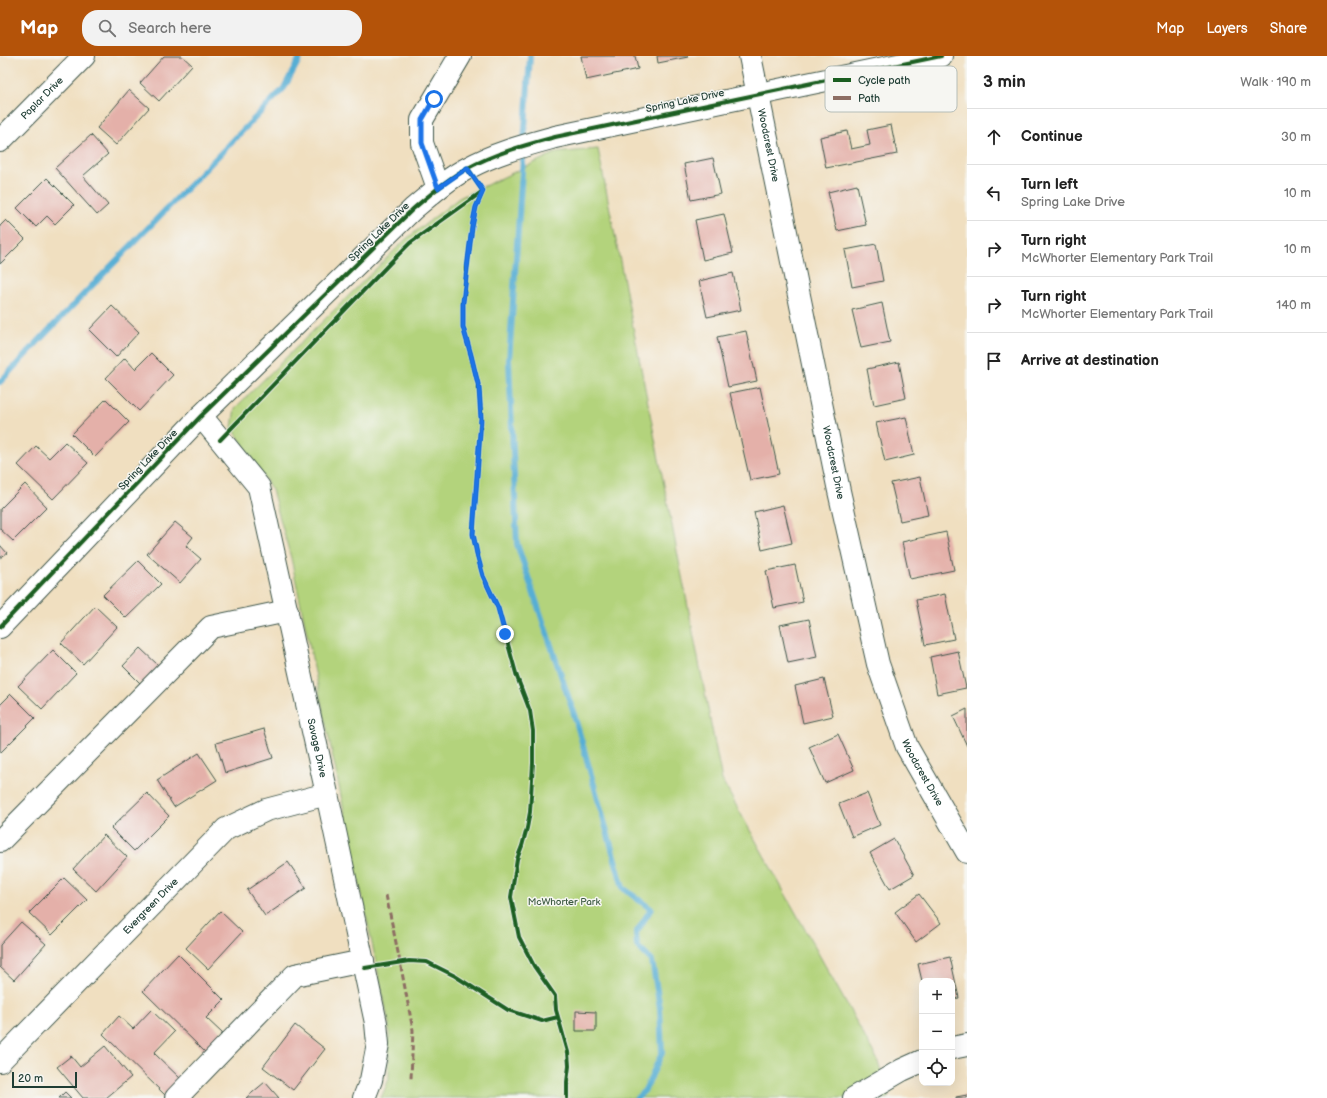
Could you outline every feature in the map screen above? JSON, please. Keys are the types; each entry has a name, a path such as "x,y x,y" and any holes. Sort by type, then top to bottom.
{"street":[{"name":"Poplar Drive","path":"0,141 84,56"},
{"path":"438,188 422,143 422,120 460,56"},
{"name":"Woodcrest Drive","path":"750,56 838,483 878,664 907,747 967,852"},
{"name":"Spring Lake Drive","path":"893,66 941,56"},
{"name":"Spring Lake Drive","path":"0,627 201,416 413,209 438,188 467,168 522,146 555,137 825,80"},
{"name":"Savage Drive","path":"201,416 259,487 376,1023 378,1044 371,1080 364,1098"},
{"path":"0,841 211,627 287,611"},
{"name":"Evergreen Drive","path":"0,1061 226,829 266,810 327,794"},
{"path":"176,1098 295,975 363,961"},
{"path":"955,1047 967,1045"},
{"path":"854,1098 902,1070 919,1062"}],"green space":[{"name":"McWhorter Park","path":"598,149 722,780 877,1059 889,1098 381,1098 389,1079 389,1024 291,558 272,490 232,427 235,408 405,240 459,198 555,153"}],"building":[{"path":"164,56 182,56 192,65 159,101 140,83"},
{"path":"581,56 635,56 638,69 586,80"},
{"path":"657,56 687,56 688,57 658,63"},
{"path":"129,90 149,108 116,145 97,128"},
{"path":"891,125 897,154 826,168 820,137 847,131 851,149 870,145 867,130"},
{"path":"91,135 108,154 83,176 108,205 97,215 55,168"},
{"path":"713,158 721,194 691,200 684,164"},
{"path":"47,178 74,205 55,224 47,216 36,227 17,208"},
{"path":"857,185 866,225 837,231 828,192"},
{"path":"724,214 733,253 703,260 695,220"},
{"path":"6,220 25,239 0,264 0,226"},
{"path":"876,244 883,281 852,287 845,250"},
{"path":"733,273 741,310 707,317 699,281"},
{"path":"882,303 890,342 861,348 852,310"},
{"path":"112,306 139,332 116,357 89,330"},
{"path":"746,331 757,381 728,387 717,337"},
{"path":"151,353 173,375 139,411 106,378 125,358 135,369"},
{"path":"899,362 906,398 874,405 867,369"},
{"path":"760,387 779,474 750,480 730,393"},
{"path":"106,399 129,422 95,457 72,434"},
{"path":"906,417 914,455 885,462 876,423"},
{"path":"65,442 88,463 53,499 18,465 36,446 49,458"},
{"path":"920,477 928,515 900,521 891,483"},
{"path":"25,484 47,507 13,541 0,529 0,509"},
{"path":"783,505 792,543 762,550 754,512"},
{"path":"175,522 193,537 186,546 201,559 180,583 147,554"},
{"path":"946,532 954,570 910,579 902,542"},
{"path":"0,545 7,553 0,558"},
{"path":"138,561 161,584 126,618 103,595"},
{"path":"795,565 803,602 774,608 766,571"},
{"path":"945,594 954,639 925,645 916,600"},
{"path":"95,606 117,627 83,664 61,643"},
{"path":"809,619 817,657 788,663 780,625"},
{"path":"140,648 159,666 141,684 123,666"},
{"path":"53,650 76,673 42,709 18,686"},
{"path":"958,651 966,688 937,694 930,657"},
{"path":"824,679 833,716 803,723 795,686"},
{"path":"11,694 35,718 0,753 0,705"},
{"path":"967,709 967,746 953,716"},
{"path":"264,729 273,758 225,773 216,743"},
{"path":"838,734 854,770 825,783 809,747"},
{"path":"199,753 217,780 174,807 157,780"},
{"path":"147,793 169,816 134,851 111,828"},
{"path":"867,793 880,825 852,837 839,804"},
{"path":"104,835 127,857 96,891 73,869"},
{"path":"894,839 914,875 890,889 870,853"},
{"path":"288,862 306,888 265,916 247,890"},
{"path":"64,878 87,900 52,935 29,913"},
{"path":"919,894 941,923 916,942 895,912"},
{"path":"220,911 242,932 208,969 186,948"},
{"path":"21,922 46,944 14,980 0,967 0,945"},
{"path":"178,954 224,1000 206,1018 223,1034 205,1052 143,991"},
{"path":"950,957 955,978 921,978 918,964"},
{"path":"955,980 959,998 955,999"},
{"path":"151,1010 174,1032 154,1053 183,1081 167,1097 103,1034 119,1016 133,1029"},
{"path":"576,1011 596,1012 596,1031 576,1031"},
{"path":"295,1025 325,1049 293,1090 263,1067"},
{"path":"105,1046 131,1077 106,1098 83,1098 57,1067 71,1056 80,1067"},
{"path":"265,1082 279,1098 246,1098"},
{"path":"65,1092 71,1098 59,1098"},
{"path":"967,1095 967,1098 956,1098 956,1097"}],"waterway":[{"path":"0,382 284,88 301,56"},
{"path":"530,56 509,360 517,544 574,714 623,888 651,909 636,933 637,946 652,961 660,1008 662,1053 645,1090 637,1098"}],"marked path":[{"path":"386,895 413,1030 411,1079"}],"cycle path":[{"path":"893,66 941,56"},
{"path":"0,627 201,416 413,209 453,177 478,163 500,154 555,137 825,80"},
{"path":"467,168 483,191 476,207 472,227 463,302 463,327 479,388 481,418 473,534 483,576 498,608 517,677 530,711 533,731 530,812 527,828 517,859 511,897 519,937 534,966 555,996 556,1010 568,1052 569,1066 567,1098"},
{"path":"220,440 410,243 483,191"},
{"path":"365,968 409,961 427,962 455,976 508,1010 542,1021 558,1017"}],"route":[{"path":"434,99 422,120 422,143 438,188 467,168 483,191 476,207 472,227 463,302 463,327 479,388 481,418 473,534 483,576 498,608 505,634"}]}
